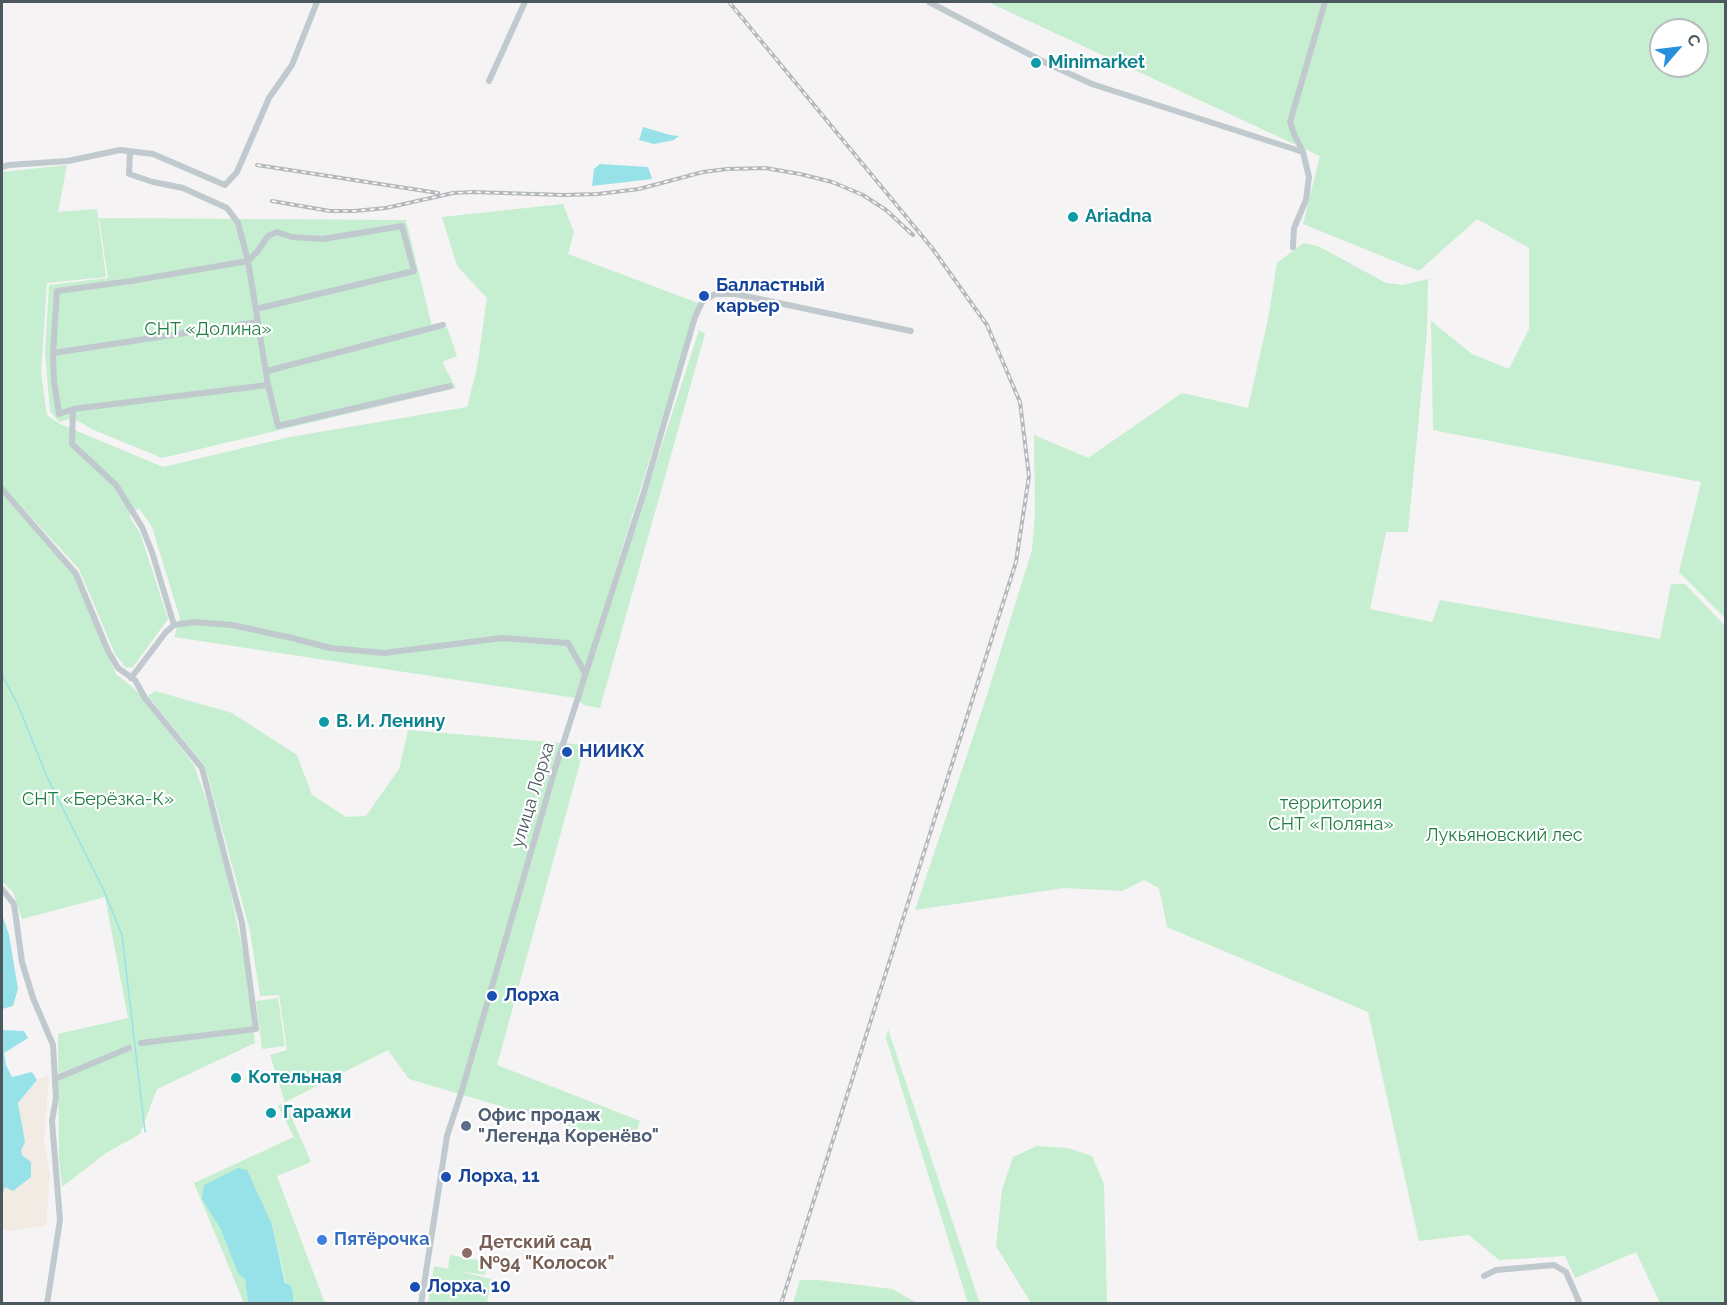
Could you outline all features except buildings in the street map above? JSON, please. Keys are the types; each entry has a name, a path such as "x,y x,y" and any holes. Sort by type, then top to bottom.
{"street":[{"path":"2,167 69,161 120,150 153,154 225,184 237,172 269,98 292,64 317,2"},
{"path":"489,81 525,2"},
{"path":"929,2 1046,63 1092,84 1303,152"},
{"path":"1293,247 1294,228 1306,200 1309,177 1303,152 1290,122 1325,2"},
{"path":"130,151 129,174 183,188 227,208 238,223 248,261 268,385 278,426 450,386"},
{"path":"256,309 414,271 402,226 323,239 292,237 277,232 268,236 248,261 57,291 53,353 59,414 73,409 268,385"},
{"name":"улица Лорха","path":"421,1304 447,1136 465,1083 585,673 644,492 695,317 702,302 715,294 736,294 911,331"},
{"path":"53,353 258,322"},
{"path":"267,371 443,325"},
{"path":"73,409 72,444 116,485 142,526 174,626"},
{"path":"2,489 76,574 108,651 118,668 131,678 202,768 243,930 256,1029 141,1043"},
{"path":"131,678 166,632 174,626 194,622 232,625 330,648 384,652 502,638 568,643 585,673"},
{"path":"2,889 14,904 22,962 33,998 53,1045 56,1098 52,1121 60,1220 47,1304"},
{"path":"55,1079 129,1048"},
{"path":"1484,1276 1496,1270 1554,1265 1566,1272 1580,1304"}],"green space":[{"path":"988,2 1725,2 1725,618 1679,572 1701,482 1433,430 1431,321 1472,354 1509,369 1529,329 1529,248 1477,219 1419,271 1303,224 1320,156"},
{"path":"67,165 58,212 97,209 106,277 47,283 41,373 47,415 58,423 163,467 290,437 467,407 477,368 487,298 457,266 442,217 563,204 574,232 568,254 698,303 576,698 174,637 180,618 152,527 139,508 129,516 140,533 168,619 133,667 126,668 115,654 79,569 2,485 2,172"},
{"name":"СНТ «Долина»","path":"99,218 406,220 433,331 447,327 457,356 442,362 456,388 162,458 94,430 73,418 59,422 50,411 45,353 49,285 108,278"},
{"name":"Лукьяновский лес","path":"1303,243 1318,246 1386,283 1403,285 1428,279 1427,332 1408,532 1386,532 1370,609 1432,622 1440,600 1660,639 1671,584 1685,584 1725,626 1725,1303 1660,1303 1636,1252 1575,1278 1565,1256 1499,1260 1469,1235 1419,1241 1368,1012 1167,927 1159,888 1144,880 1122,891 1064,888 915,910 987,695 1032,550 1035,514 1034,435 1088,458 1182,393 1248,408 1268,319 1277,263"},
{"path":"699,330 705,334 600,708 584,705 579,701"},
{"name":"СНТ «Берёзка-К»","path":"2,493 74,576 116,674 137,691 194,765 213,819 227,874 247,973 255,1043 157,1089 140,1134 106,1153 62,1187 59,1158 58,1034 128,1018 105,897 22,919 13,892 2,881"},
{"path":"155,691 232,713 297,755 312,795 346,817 366,816 399,769 408,730 585,745 497,1065 640,1121 632,1145 409,1079 388,1050 285,1102 270,1055 287,1050 279,995 260,996 250,931 205,766 148,696"},
{"path":"278,998 285,1046 262,1049 256,1001"},
{"path":"888,1029 980,1303 968,1303 886,1038"},
{"path":"285,1102 311,1162 277,1176 324,1301 327,1303 293,1303 291,1285 286,1283 272,1225 203,1199 220,1228 238,1272 245,1278 248,1303 244,1303 194,1183 294,1137 278,1106"},
{"path":"1037,1146 1068,1148 1092,1156 1104,1184 1107,1303 1031,1303 996,1246 1002,1190 1013,1157"},
{"path":"450,1255 487,1262 485,1275 459,1271 491,1279 487,1303 428,1303 434,1266 448,1269"},
{"path":"800,1280 892,1289 917,1303 793,1303"}],"sand":[{"path":"49,1075 44,1140 50,1175 46,1226 8,1231 2,1228 2,1196 22,1155 20,1150 25,1142 18,1103 37,1080"}],"water":[{"path":"643,127 679,136 674,140 654,144 639,140"},
{"path":"600,164 648,167 652,179 592,186 594,169"},
{"path":"2,914 9,935 18,989 13,1006 2,1009"},
{"path":"2,1027 3,1030 24,1031 28,1038 4,1053 6,1065 12,1077 32,1072 37,1080 18,1103 25,1142 21,1150 22,1155 31,1162 31,1177 13,1191 5,1187 2,1196"},
{"path":"238,1168 247,1170 272,1225 285,1283 291,1285 293,1303 248,1303 245,1279 238,1273 220,1228 202,1199 204,1185"}],"waterway":[{"path":"2,675 18,705 47,777 104,891 122,935 145,1132"}],"railway":[{"path":"729,2 932,248 987,325 1020,402 1029,476 1016,562 781,1304"},
{"path":"257,165 438,193"},
{"path":"272,201 330,211 354,211 386,208 453,193 598,194 639,189 703,172 765,168 832,182 863,195 886,210 913,235"}],"place":[{"name":"Minimarket","path":"1036,63"},
{"name":"Ariadna","path":"1073,217"},
{"name":"Балластный карьер","path":"704,296"},
{"name":"В. И. Ленину","path":"324,722"},
{"name":"НИИКХ","path":"567,752"},
{"name":"Лорха","path":"492,996"},
{"name":"Котельная","path":"236,1078"},
{"name":"Гаражи","path":"271,1113"},
{"name":"Офис продаж \"Легенда Коренёво\"","path":"466,1126"},
{"name":"Лорха, 11","path":"446,1177"},
{"name":"Пятёрочка","path":"322,1240"},
{"name":"Детский сад №94 \"Колосок\"","path":"467,1253"},
{"name":"Лорха, 10","path":"415,1287"}],"park label":[{"name":"территория СНТ «Поляна»","path":"1331,814"}]}
